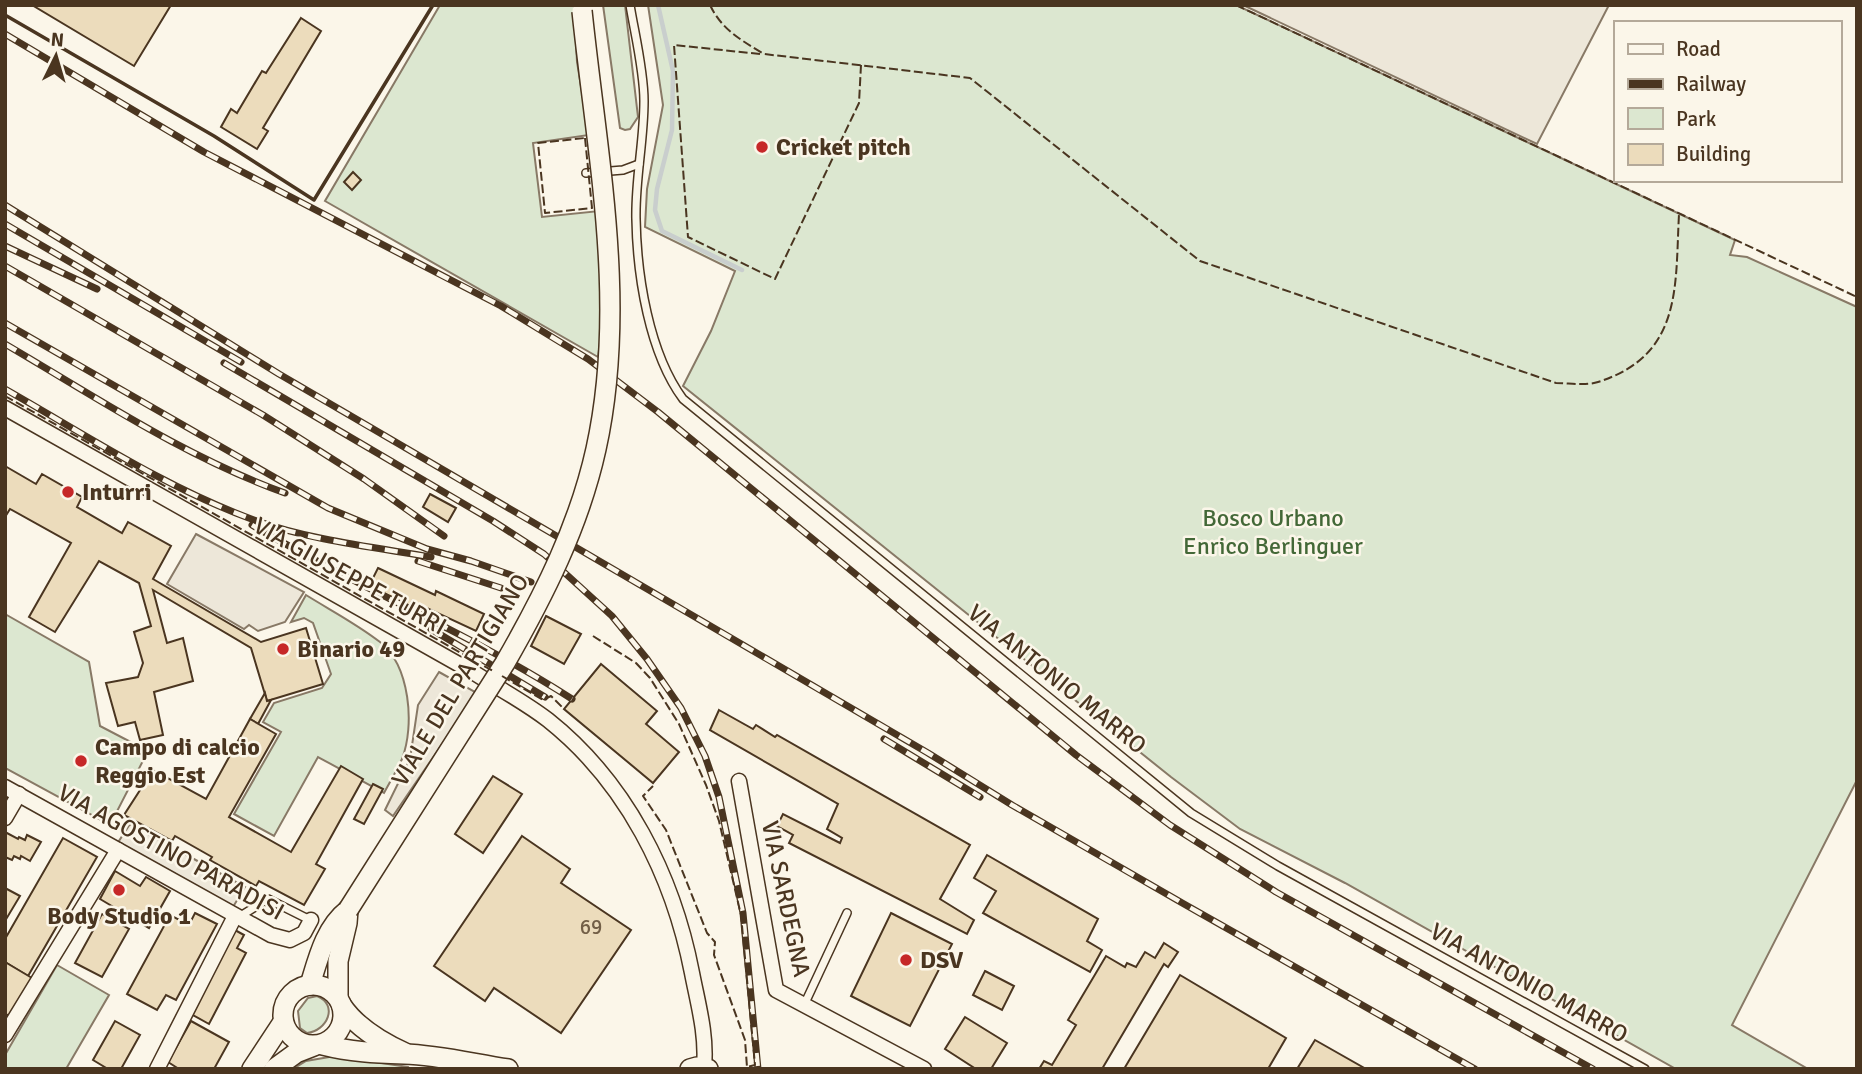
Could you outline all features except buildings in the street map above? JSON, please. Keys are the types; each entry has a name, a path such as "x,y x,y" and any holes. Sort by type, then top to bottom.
{"main road":[{"name":"VIALE DEL PARTIGIANO","path":"252,1069 283,1022 287,1003 300,988 310,985 332,926 348,909 505,663 534,611 569,534 596,450 609,364 611,307 609,246 582,8"},
{"name":"VIALE DEL PARTIGIANO","path":"274,1069 296,1053 318,1045 337,1033 343,1016 338,961 348,909"},
{"path":"310,985 326,986 349,1016 368,1033 405,1054"},
{"path":"283,1022 286,1031 297,1043 379,1055 405,1054 508,1069"}],"street":[{"name":"VIA GIUSEPPE TURRI","path":"5,408 476,674 546,719 575,744 620,797 652,851 671,894 689,954 704,1034 701,1068"},
{"name":"VIA SARDEGNA","path":"739,781 776,990 805,1003 924,1069"},
{"path":"5,818 12,790"},
{"name":"VIA AGOSTINO PARADISI","path":"12,790 271,935 290,940 304,933 311,920"},
{"path":"5,1035 118,850"},
{"path":"157,1069 237,917"}],"lane":[{"name":"VIA ANTONIO MARRO","path":"630,5 644,99 635,219 646,301 651,329 669,381 683,399 1191,813 1278,866 1645,1069"},
{"path":"586,173 623,170 639,164"},
{"path":"237,917 268,899 311,920"},
{"path":"805,1003 847,913"}],"green space":[{"path":"440,5 574,5 577,62 589,135 533,143 542,217 599,211 605,307 598,357 325,201"},
{"path":"603,5 625,5 638,117 630,129 625,130 620,128"},
{"name":"Bosco Urbano Enrico Berlinguer","path":"648,5 1236,5 1735,240 1730,255 1747,257 1857,307 1857,780 1732,1025 1808,1069 1676,1069 1345,883 1240,829 1171,777 683,386 711,331 735,271 645,227 647,189 663,105"},
{"path":"306,595 362,629 390,653 404,681 409,713 408,730 402,759 384,793 318,757 274,836 234,814 281,732 263,722 274,703 322,688 331,674 313,623 304,618 291,622"},
{"path":"5,614 89,662 100,726 148,751 110,825 5,768"},
{"path":"57,965 109,995 66,1069 5,1069 5,1055"},
{"path":"317,996 328,1005 328,1017 320,1028 307,1033 300,1028 298,1011 308,998"},
{"path":"335,1056 410,1069 293,1069 306,1061"}],"shaded area":[{"path":"1243,5 1609,5 1537,144"},
{"path":"196,534 304,592 285,622 258,631 249,625 244,629 167,584"},
{"path":"439,672 477,693 393,816 385,810 410,759 418,705"},
{"path":"130,824 245,887 233,907 117,844"}],"waterway":[{"path":"658,5 673,71 672,130 657,189 655,210 662,231 742,270"}],"railway":[{"path":"5,34 204,152 501,306 588,359 658,412 1076,755 1170,825 1276,892 1593,1069"},
{"path":"5,205 279,374 928,753 1012,805 1475,1069"},
{"path":"5,224 241,362"},
{"path":"5,246 97,289"},
{"path":"5,266 263,415 364,479 444,536"},
{"path":"5,323 328,508 427,549 531,582"},
{"path":"5,344 176,444 285,493"},
{"path":"224,363 493,521 544,554 612,616 647,659 681,708 705,756 719,797 743,913 758,1069"},
{"path":"5,389 158,477 221,507 275,527 319,538 431,557"},
{"path":"252,525 453,631 572,699"},
{"path":"418,561 501,588"},
{"path":"431,629 545,697"},
{"path":"884,739 980,797"}],"fence":[{"path":"710,5 726,28 764,54 970,78 1200,261 1556,383 1593,383 1626,370 1646,354 1660,336 1669,315 1674,292 1679,214"},
{"path":"1236,5 1857,297"},
{"path":"760,54 674,45 688,237 775,279 859,103 861,65"},
{"path":"585,138 592,208 545,213 538,143 585,138"},
{"path":"5,396 493,671"},
{"path":"593,636 636,663 650,678 679,724 706,785 719,821 741,915 755,1065 747,1067 745,1040 714,955 715,942 707,933 666,830 643,796 653,786"},
{"path":"502,676 543,700 551,696 564,709"}],"wall":[{"path":"5,15 214,136 314,200 433,5"}],"place":[{"name":"Cricket pitch","path":"762,147"},
{"name":"Inturri","path":"68,492"},
{"name":"Binario 49","path":"283,649"},
{"name":"Campo di calcio Reggio Est","path":"81,761"},
{"name":"Body Studio 1","path":"119,890"},
{"name":"DSV","path":"906,960"}]}
